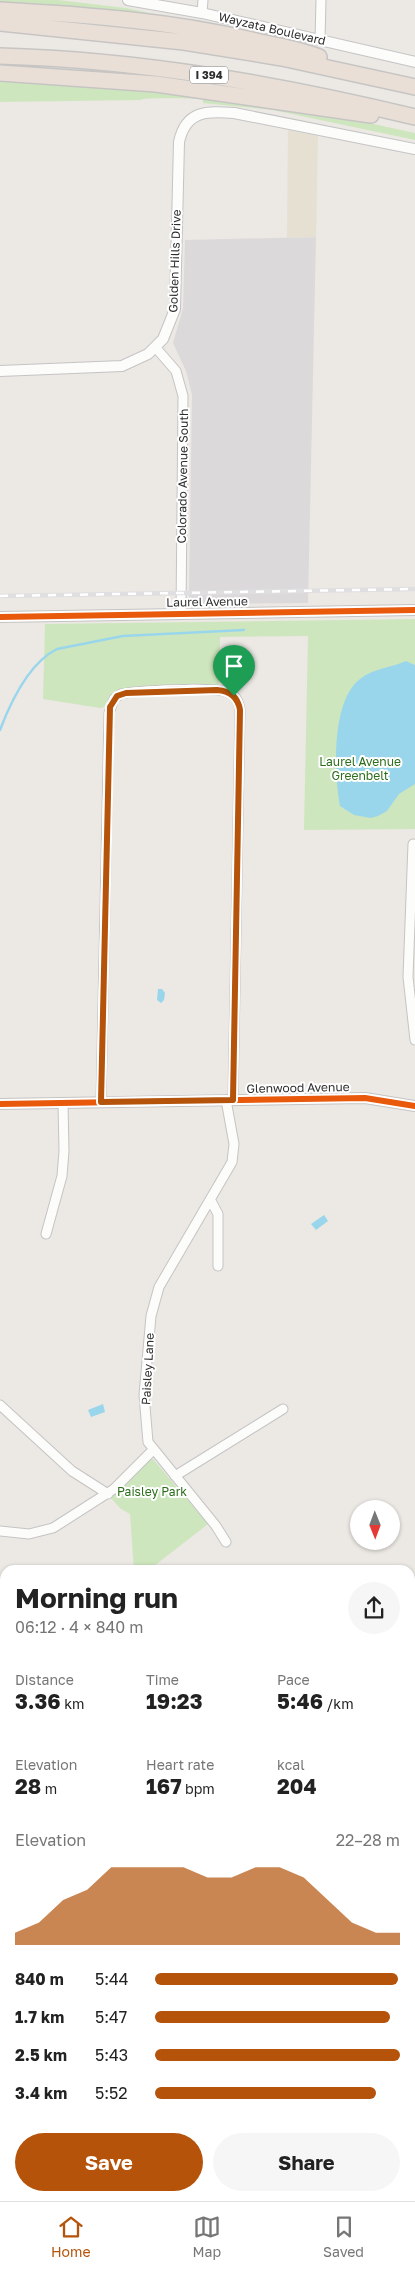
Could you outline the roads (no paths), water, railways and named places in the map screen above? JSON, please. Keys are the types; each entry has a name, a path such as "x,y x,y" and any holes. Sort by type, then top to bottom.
{"highway":[{"path":"0,10 112,17 211,30 313,54 370,77"},
{"path":"0,23 75,30"},
{"name":"I 394","path":"0,29 75,30 184,42 282,58 415,87"},
{"name":"I 394","path":"0,56 66,58 162,67 280,87 415,117"},
{"path":"0,74 110,80 191,88 415,122"}],"street":[{"name":"Wayzata Boulevard","path":"128,0 202,13 415,62"},
{"path":"202,13 203,0"},
{"path":"320,40 321,0"},
{"name":"Golden Hills Drive","path":"0,371 115,368 135,362 156,348 171,324 175,309 179,142 187,122 201,114 234,113 415,149"},
{"name":"Colorado Avenue South","path":"156,348 176,371 183,396 181,614"},
{"name":"Laurel Avenue","path":"0,617 415,610"},
{"name":"Paisley Lane","path":"101,1102 108,713 112,703 122,694 223,691 234,696 240,710 229,1100 234,1154 227,1175 162,1280 155,1297 150,1325 144,1395 147,1436 153,1450 216,1526 226,1542"},
{"path":"413,844 408,977 415,1040"},
{"name":"Glenwood Avenue","path":"0,1104 365,1098 400,1102 415,1106"},
{"path":"46,1234 62,1176 64,1151 63,1103"},
{"path":"211,1201 218,1214 218,1266"},
{"path":"0,1404 72,1471 108,1494"},
{"path":"175,1476 283,1409"},
{"path":"0,1531 29,1534 46,1531 108,1494 153,1450"}],"water":[{"path":"406,661 415,665 415,784 399,794 387,811 378,816 371,818 354,815 340,806 338,792 337,739 339,720 344,704 351,689 365,675"},
{"path":"158,989 162,989 165,993 164,1000 161,1003 157,1000"},
{"path":"324,1215 328,1221 316,1230 311,1224"},
{"path":"103,1404 105,1412 91,1417 88,1410"}],"waterway":[{"path":"0,730 15,695 22,684 38,663 57,649 123,636 244,630"}],"railway":[{"path":"0,596 415,589"}],"park label":[{"name":"Laurel Avenue Greenbelt","path":"360,769"},
{"name":"Paisley Park","path":"152,1492"}]}
